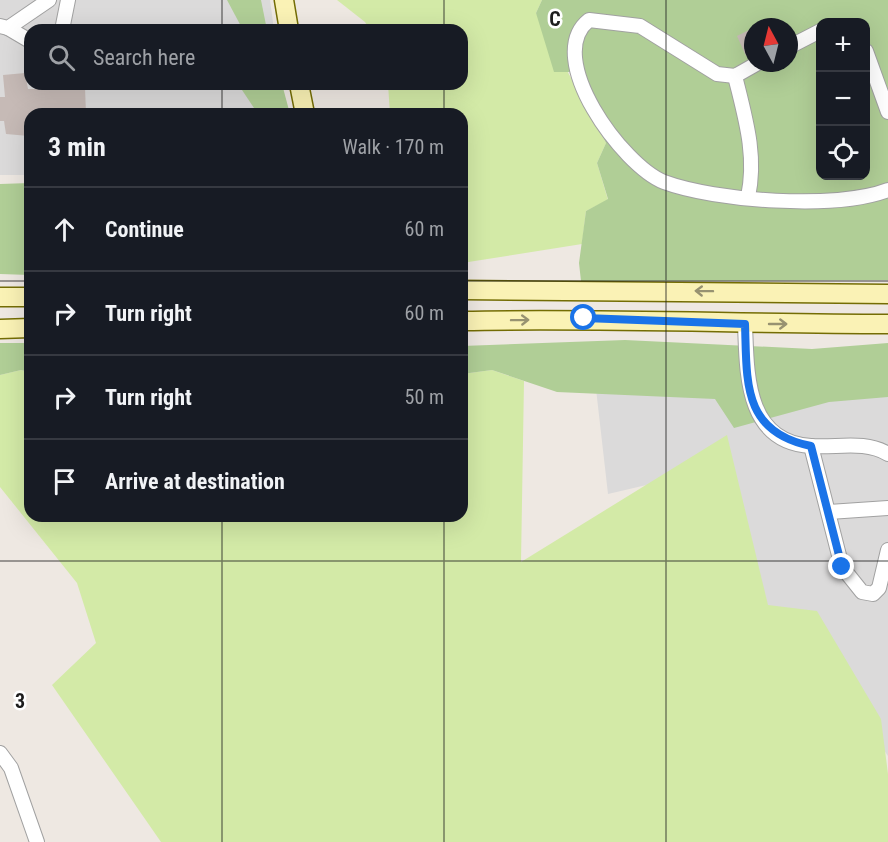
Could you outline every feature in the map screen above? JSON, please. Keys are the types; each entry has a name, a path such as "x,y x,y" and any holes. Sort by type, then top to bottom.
{"main road":[{"path":"284,0 288,24"},
{"path":"300,90 304,108"},
{"path":"468,290 888,294"},
{"path":"0,297 24,297"},
{"path":"468,321 584,318 745,324 888,324"},
{"path":"0,329 24,328"}],"street":[{"path":"4,27 49,0"},
{"path":"63,24 68,0"},
{"path":"744,71 735,76 717,74 640,26 589,20 579,29 576,38 576,65 588,97 608,132 641,168 662,181 688,189 777,201 836,201 888,190"},
{"path":"4,27 24,38"},
{"path":"798,42 816,33"},
{"path":"870,62 888,112"},
{"path":"735,76 751,150 751,179 748,197"},
{"path":"745,324 749,386 760,417 771,431 811,446 868,446 888,454"},
{"path":"811,446 842,567 862,592 873,594 879,588 888,550"},
{"path":"829,512 888,508"},
{"path":"0,753 11,768 37,842"}],"shaded area":[{"path":"0,0 270,0 273,24 24,24 24,90 282,90 284,108 24,108 24,175 0,175"},
{"path":"888,384 888,756 796,622 726,607 719,468 608,494 596,389"}],"green space":[{"path":"227,0 261,0 266,24 240,24"},
{"path":"337,0 542,0 536,13 606,143 597,163 608,200 586,211 582,244 468,262 468,108 390,108 388,90 468,90 468,24 366,24"},
{"path":"542,0 888,0 888,280 581,281 579,263 586,211 608,199 597,163 606,143 570,72 554,72 536,13"},
{"path":"242,90 284,90 288,108 254,108"},
{"path":"24,183 24,275 0,274 0,184"},
{"path":"625,340 812,349 888,343 888,397 829,402 734,428 715,399 557,392 492,370 468,373 468,346"},
{"path":"0,343 24,343 24,371 0,375"},
{"path":"492,370 524,381 521,562 727,435 768,605 817,611 881,719 888,774 888,842 161,842 52,685 96,643 77,583 28,522 468,522 468,373"},
{"path":"24,371 24,517 0,487 0,375"}],"building":[{"path":"744,32 744,52 737,36"},
{"path":"24,73 24,90 85,90 86,108 24,108 24,136 6,134 4,121 0,121 0,97 5,97 3,75"}],"route":[{"path":"584,318 745,324 747,370 752,401 760,417 771,431 785,439 811,446 842,567"}]}
